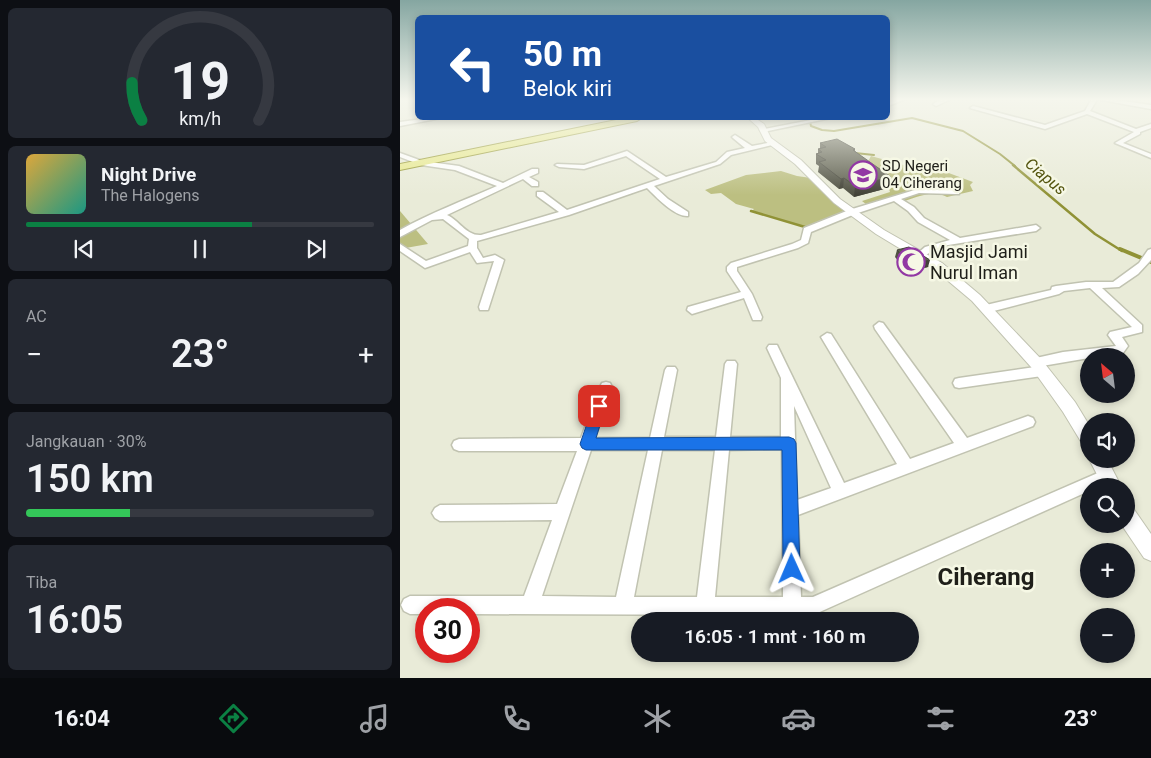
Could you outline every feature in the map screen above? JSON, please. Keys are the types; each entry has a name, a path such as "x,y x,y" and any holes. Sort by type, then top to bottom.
{"main road":[{"path":"400,167 572,132"}],"street":[{"path":"764,132 768,139 798,162 822,188 852,212 880,232 922,254 956,281 986,309 1039,367 1080,425"},
{"path":"1137,132 1138,133 1135,135 1118,143 1151,156"},
{"path":"735,137 750,148"},
{"path":"400,247 425,265 473,244 481,238 566,213 664,179 718,163 728,153 774,144"},
{"path":"559,166 584,167 627,153 664,179"},
{"path":"400,155 421,163 456,168 502,185"},
{"path":"400,234 535,171"},
{"path":"523,176 535,184"},
{"path":"648,185 665,201 685,214"},
{"path":"757,316 747,294 732,271 732,267 795,246 805,241 807,230 852,212 922,191 956,192"},
{"path":"540,194 566,213"},
{"path":"895,198 911,209 921,220 959,241"},
{"path":"439,216 447,218 473,244 480,261 495,258 499,260 484,307"},
{"path":"922,254 940,244 1036,228"},
{"path":"986,309 1059,291 1056,289 1118,284 1148,257"},
{"path":"959,383 1039,367 1063,357 1119,350 1122,346 1114,335 1138,329 1137,325 1092,286"},
{"path":"692,310 747,294"},
{"path":"879,326 964,446"},
{"path":"827,337 907,468"},
{"path":"773,348 841,492"},
{"path":"705,607 731,364"},
{"path":"623,606 671,370"},
{"path":"788,378 792,608"},
{"path":"530,606 606,388"},
{"path":"791,510 1028,422"},
{"path":"458,445 789,443"},
{"path":"410,605 792,608 813,606 1080,494"},
{"path":"440,512 563,512"},
{"path":"1135,528 1151,551"}],"green space":[{"path":"871,156 918,169 927,168 946,172 973,182 970,185 973,191 947,197 929,194 899,203 896,200 871,208 862,201 890,192 889,189 863,171"},
{"path":"781,171 811,178 832,201 847,213 809,228 752,211 754,209 736,204 721,193 711,194 705,190 746,175"},
{"path":"400,211 428,244 400,249"}],"building":[{"path":"837,139 855,149 853,150 891,177 855,186 844,178 841,179 819,162 826,160 816,154 822,152 818,149 826,147 820,143"},
{"path":"909,247 930,260 909,264 897,250"}],"waterway":[{"name":"Ciapus","path":"964,132 1000,154 1015,166"},
{"path":"855,153 874,155"},
{"name":"Ciapus","path":"1013,165 1095,234 1122,251"},
{"path":"751,211 805,227"},
{"name":"Ciapus","path":"1120,249 1151,262"}],"place":[{"name":"SD Negeri 04 Ciherang","path":"863,175"},
{"name":"Masjid Jami Nurul Iman","path":"911,262"}],"district":[{"name":"Ciherang","path":"986,577"}],"route":[{"path":"599,406 586,444 789,443 792,569"}]}
